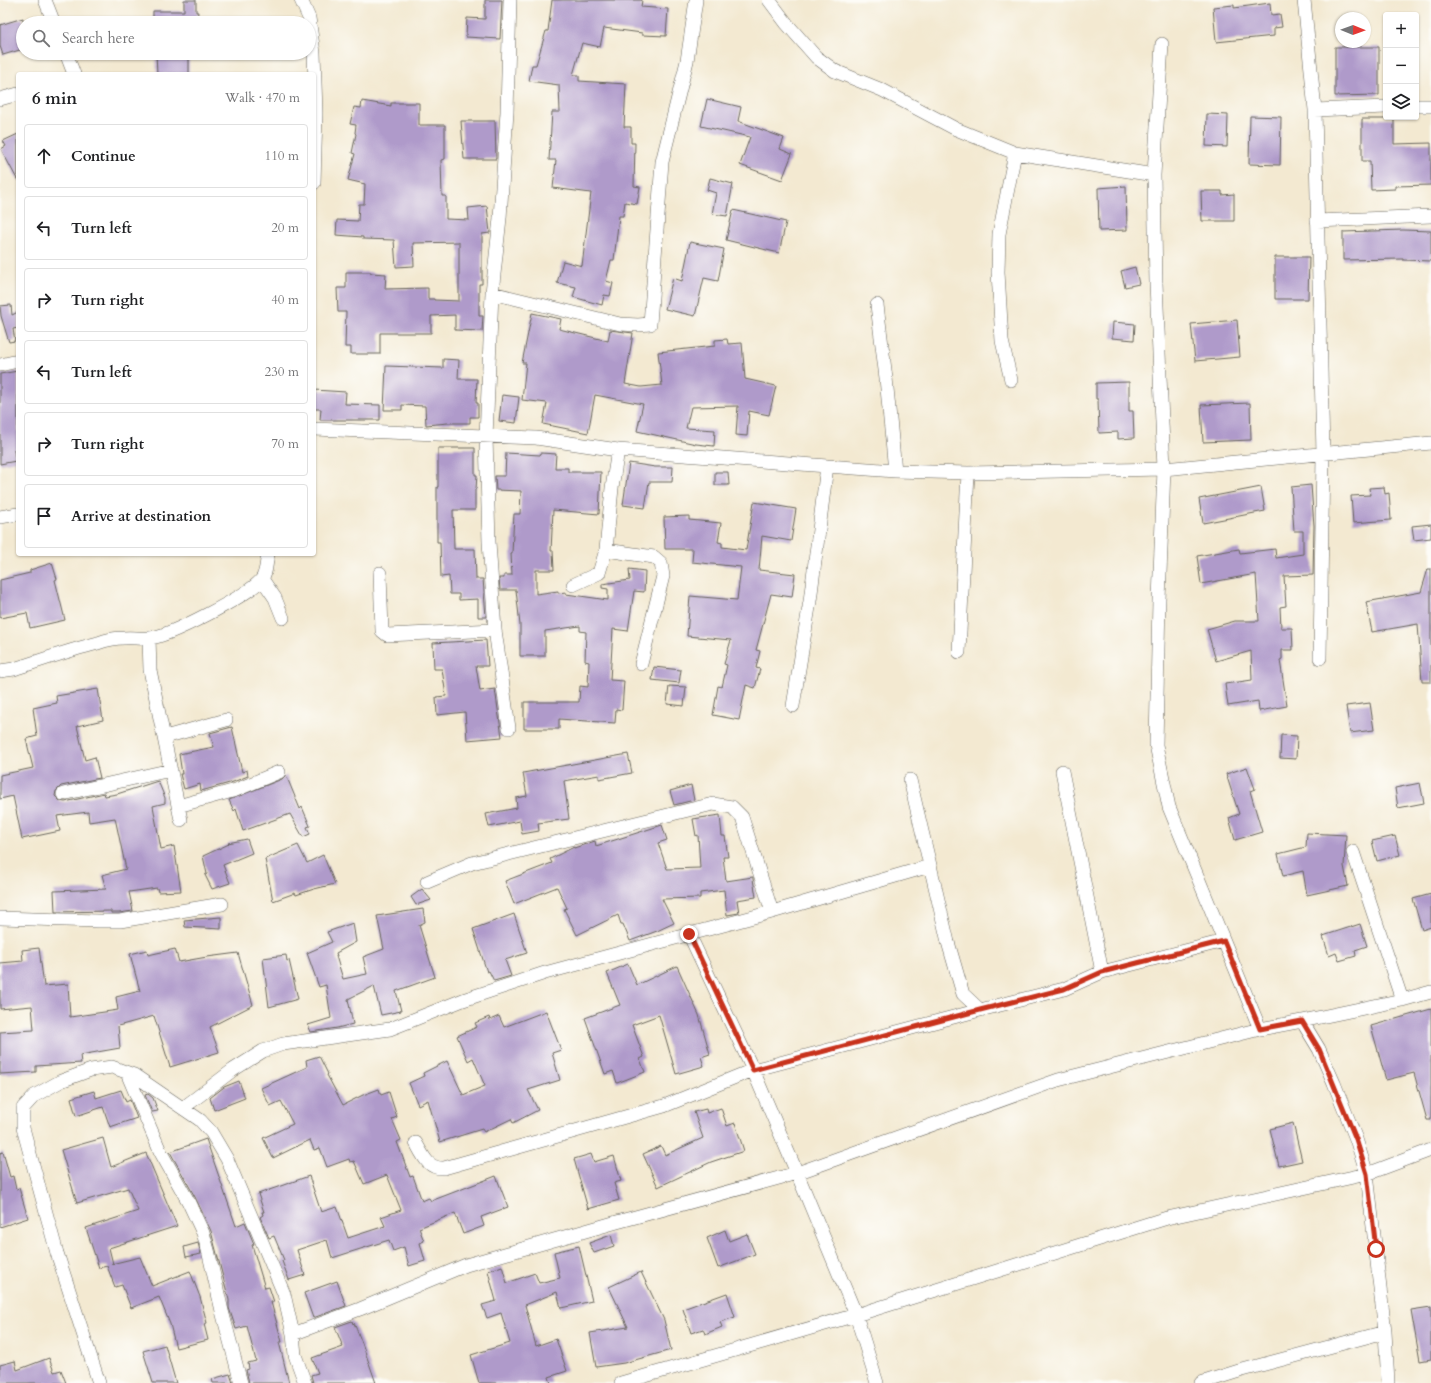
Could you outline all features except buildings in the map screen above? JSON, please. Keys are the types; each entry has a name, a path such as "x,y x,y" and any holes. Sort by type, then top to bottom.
{"street":[{"path":"49,0 52,16"},
{"path":"301,0 307,16"},
{"path":"509,728 495,630 489,542 486,437 492,293 500,218 507,112 510,0"},
{"path":"492,293 620,324 650,324 662,162 687,61 696,0"},
{"path":"768,0 816,57 835,71 882,90 956,129 1015,153 1154,175"},
{"path":"1304,0 1315,110 1316,221 1323,454 1320,658"},
{"path":"1162,44 1154,175 1156,283 1164,470 1159,600 1156,745 1169,806 1260,1029"},
{"path":"69,60 73,72"},
{"path":"314,60 315,72"},
{"path":"0,99 16,95"},
{"path":"1419,106 1431,106"},
{"path":"1315,110 1383,107"},
{"path":"1011,380 1002,341 998,249 999,234 1015,153"},
{"path":"1316,221 1431,216"},
{"path":"877,305 895,470"},
{"path":"0,365 16,362"},
{"path":"316,429 536,438 618,450 826,466 968,472 1164,470 1431,443"},
{"path":"573,585 599,573 606,550 612,488 618,450"},
{"path":"793,706 810,601 826,466"},
{"path":"960,652 968,472"},
{"path":"0,517 16,514"},
{"path":"606,550 654,557 661,563 663,576 641,664"},
{"path":"0,672 99,642 125,638 149,638 161,636 201,618 234,599 262,579 266,570 268,556"},
{"path":"380,573 382,631 387,635 495,630"},
{"path":"262,579 275,598 283,618"},
{"path":"149,638 150,670 181,820"},
{"path":"165,737 226,720"},
{"path":"63,794 171,770"},
{"path":"1062,771 1102,972"},
{"path":"178,806 236,790 279,772"},
{"path":"910,780 948,942 963,994 980,1010"},
{"path":"427,882 472,862 713,804 732,806 742,817 772,912"},
{"path":"1353,852 1402,1000"},
{"path":"183,1108 233,1070 263,1051 283,1044 390,1029 463,1000 545,973 772,912 930,866"},
{"path":"0,918 98,921 120,920 222,904"},
{"path":"689,934 753,1070 798,1173 856,1315 877,1383"},
{"path":"416,1144 431,1166 444,1168 664,1106 753,1070 1064,989 1102,972 1224,941"},
{"path":"293,1334 360,1309 466,1265 798,1173 1058,1080 1260,1029 1402,1000 1431,992"},
{"path":"1302,1021 1319,1049 1334,1083 1356,1139 1367,1174 1385,1332 1388,1383"},
{"path":"99,1383 57,1253 23,1128 23,1108 34,1096 61,1081 91,1070 112,1067 134,1075 200,1120 212,1132 226,1159 284,1294 293,1334 294,1355 305,1383"},
{"path":"127,1073 160,1151 188,1200 202,1233 208,1250 241,1383"},
{"path":"621,1383 856,1315 1166,1218 1367,1174 1431,1150"},
{"path":"1201,1383 1239,1371 1385,1332"}],"route":[{"path":"689,934 753,1070 1064,989 1102,972 1224,941 1260,1029 1302,1021 1319,1049 1356,1139 1367,1174 1376,1249"}]}
